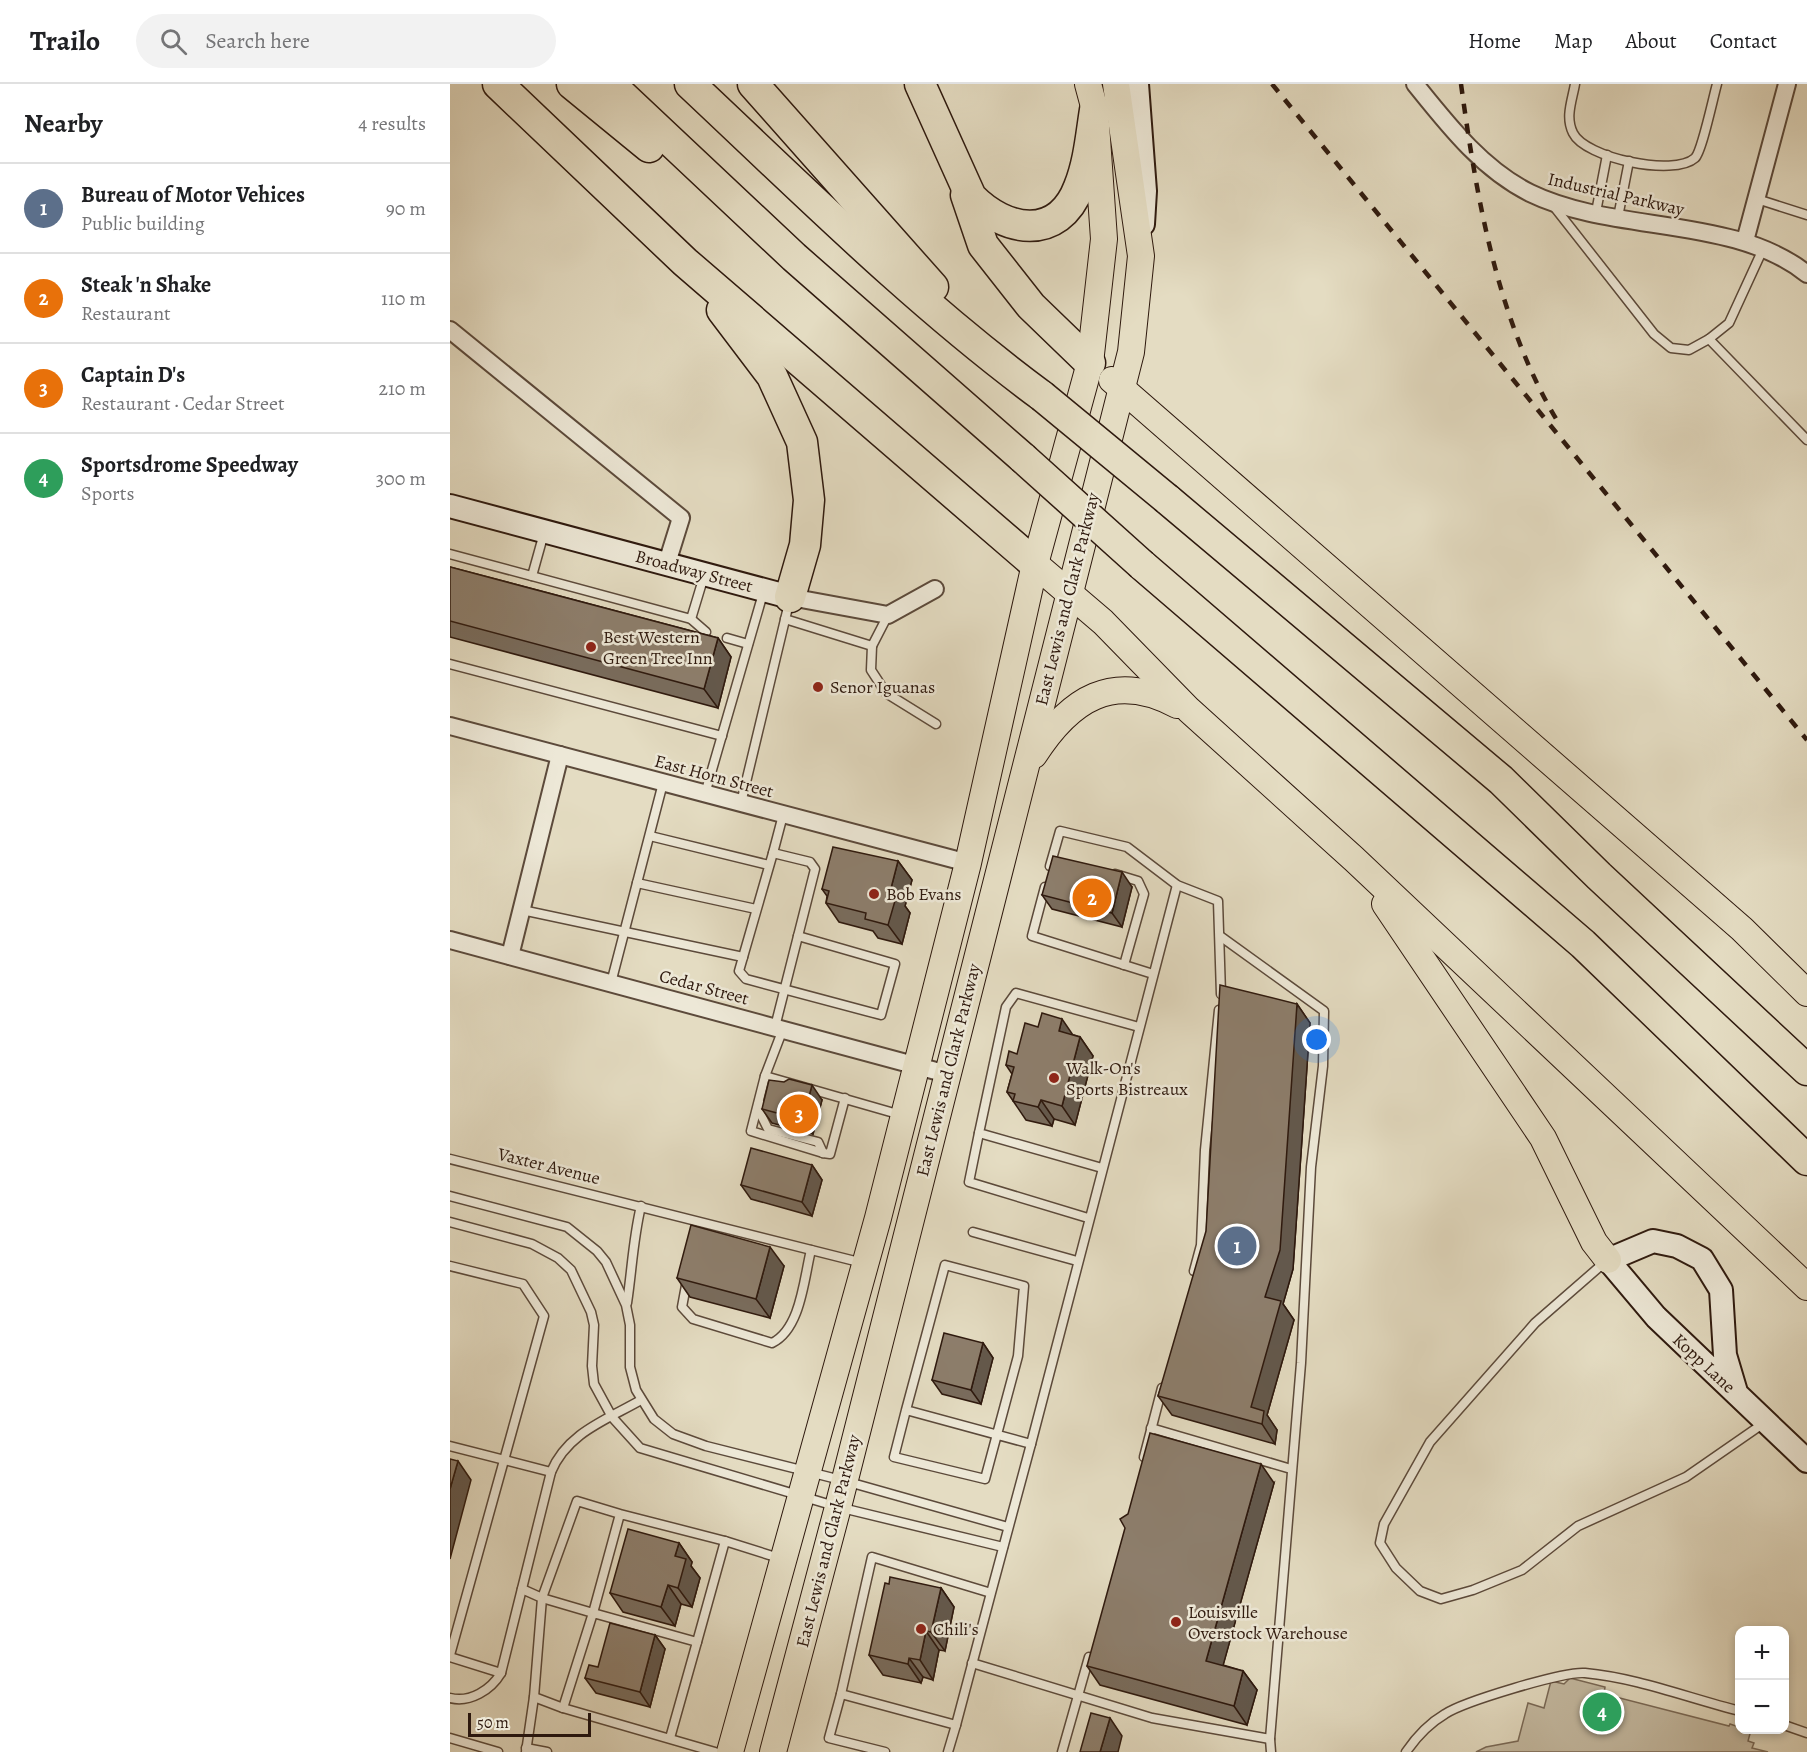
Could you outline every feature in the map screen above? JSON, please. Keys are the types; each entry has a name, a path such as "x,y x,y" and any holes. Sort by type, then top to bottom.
{"highway":[{"path":"498,84 685,262 1035,564"},
{"path":"572,84 928,375"},
{"path":"610,84 794,257 1142,565 1583,944 1807,1160"},
{"path":"690,84 838,224 1009,372 1042,396 1167,499 1501,780 1599,876 1807,1070"},
{"path":"753,84 1009,372"},
{"path":"920,84 971,197 985,211 1015,225 1046,223 1068,206 1078,189 1086,164 1091,97"},
{"path":"958,170 983,245 1031,306 1090,363"},
{"path":"685,262 772,376 802,442 809,500 805,545 780,602"}],"main road":[{"name":"East Lewis and Clark Parkway","path":"773,1752 845,1481 1122,387 1137,317 1141,256 1122,112 1116,84"},
{"name":"East Lewis and Clark Parkway","path":"730,1752 904,1116 968,862 1035,564 1090,363 1104,238 1091,97"},
{"path":"1090,363 1122,387 1742,929 1807,993"},
{"path":"1035,564 1103,622 1189,711 1354,859 1807,1287"},
{"path":"1024,770 1063,715 1083,700 1107,691 1136,689 1165,698 1189,711"},
{"path":"1354,859 1543,1138 1594,1242 1608,1260"}],"street":[{"path":"1137,84 1145,191 1141,256"},
{"name":"Industrial Parkway","path":"1415,84 1471,150 1506,180 1548,199 1596,212 1745,241 1793,262 1807,274"},
{"path":"1745,241 1787,84"},
{"path":"450,330 681,518 667,563"},
{"name":"Broadway Street","path":"450,506 705,573 780,602 888,615"},
{"path":"888,615 935,589"},
{"name":"East Horn Street","path":"450,726 968,862"},
{"path":"510,956 560,755"},
{"name":"Cedar Street","path":"450,940 947,1074"},
{"path":"1608,1260 1653,1241 1677,1246 1702,1258 1721,1290 1725,1355 1736,1392"},
{"name":"Kopp Lane","path":"1608,1260 1656,1317 1807,1461"}],"lane":[{"path":"1575,84 1568,118 1574,135 1585,145 1607,155 1661,167 1686,165 1697,156 1717,84"},
{"path":"1596,212 1607,155"},
{"path":"1618,217 1629,161"},
{"path":"1548,199 1654,334 1671,348 1689,350 1709,339 1729,323 1763,249"},
{"path":"1756,199 1807,215"},
{"path":"1709,339 1807,440"},
{"path":"532,576 545,531"},
{"path":"450,554 691,619 706,632"},
{"path":"691,619 705,573"},
{"path":"705,794 748,644 780,602"},
{"path":"780,602 872,645"},
{"path":"741,804 780,602"},
{"path":"888,615 872,645 871,670 885,693 936,724"},
{"path":"727,638 748,644"},
{"path":"450,664 722,736"},
{"path":"611,982 663,783"},
{"path":"783,815 739,971 746,979 881,1015 895,964 798,936"},
{"path":"1153,974 1032,936 1060,831 1127,848 1177,885 1218,902 1222,986 1205,1160 1201,1245 1193,1278"},
{"path":"650,836 769,865"},
{"path":"773,853 810,862 815,869 784,990 779,1028 751,1131 830,1155 845,1098"},
{"path":"1052,858 1063,861"},
{"path":"1104,872 1136,880 1144,890 1140,914 1124,965"},
{"path":"637,883 756,909"},
{"path":"948,1752 1177,885"},
{"path":"522,910 743,957"},
{"path":"1220,936 1324,1011 1323,1066 1311,1167 1301,1363 1270,1752"},
{"path":"1088,1218 969,1182 1006,1007 1016,993 1139,1027"},
{"path":"765,1076 904,1116"},
{"path":"823,1153 818,1142 768,1129 760,1113 764,1098 773,1090 823,1097 829,1093"},
{"path":"979,1133 1102,1168"},
{"name":"Vaxter Avenue","path":"450,1159 865,1264"},
{"path":"450,1196 567,1227 591,1246 606,1262 626,1305 630,1325 630,1367 641,1400 654,1419 673,1434 805,1484 838,1507 1003,1547"},
{"path":"626,1305 633,1268 632,1242 641,1206"},
{"path":"450,1222 532,1244 558,1258 571,1270 591,1311 595,1333 592,1366 594,1384 612,1417 632,1442 648,1452 805,1484 845,1481 1008,1527"},
{"path":"699,1233 702,1222"},
{"path":"973,1232 1077,1261"},
{"path":"691,1266 682,1299 685,1313 693,1319 772,1343 782,1338 793,1321 811,1250"},
{"path":"1608,1260 1535,1323 1430,1442 1384,1524 1380,1543 1396,1568 1420,1591 1441,1599 1473,1590 1522,1570 1578,1526 1686,1477 1766,1421"},
{"path":"945,1265 1024,1286 1018,1356 985,1479 894,1456 906,1410 945,1265"},
{"path":"450,1266 523,1284 544,1316 450,1656 501,1672"},
{"path":"1140,1472 1167,1373"},
{"path":"450,1698 459,1700 483,1692 491,1687 501,1672 551,1472 559,1453 571,1441 641,1400"},
{"path":"906,1410 1030,1444"},
{"path":"1151,1428 1291,1469"},
{"path":"450,1446 551,1472"},
{"path":"547,1752 526,1750 534,1697 542,1598 577,1501 725,1541 784,1560"},
{"path":"563,1708 620,1514"},
{"path":"670,1738 725,1541"},
{"path":"885,1752 829,1738 872,1557 991,1593"},
{"path":"522,1589 542,1598 697,1642"},
{"path":"1062,1752 1093,1645"},
{"path":"972,1663 1152,1718 1270,1739"},
{"path":"1406,1752 1418,1734 1446,1713 1558,1676 1582,1672 1636,1681 1735,1711"},
{"path":"841,1694 956,1725"},
{"path":"534,1697 563,1708 715,1752"},
{"path":"1789,1726 1807,1733"},
{"path":"450,1738 498,1752"}],"shaded area":[{"path":"1570,1678 1605,1687 1604,1694 1729,1726 1730,1724 1735,1726 1735,1734 1750,1734 1748,1741 1754,1743 1752,1748 1768,1752 1476,1752 1486,1747 1518,1741 1528,1703 1544,1708 1551,1681 1564,1684"}],"building":[{"name":"Best Western Green Tree Inn","path":"450,567 718,638 704,689 450,621"},
{"path":"833,847 898,861 890,892 897,894 888,925 865,919 866,913 826,903 829,891 822,889"},
{"path":"1053,856 1122,872 1112,913 1042,895"},
{"path":"1220,985 1297,1004 1280,1250 1265,1297 1281,1301 1251,1407 1264,1411 1262,1424 1158,1396 1206,1231"},
{"path":"1042,1013 1062,1019 1059,1031 1080,1037 1062,1106 1041,1100 1038,1107 1013,1101 1015,1094 1007,1092 1014,1067 1006,1065 1009,1051 1017,1054 1025,1023 1038,1027"},
{"path":"789,1079 812,1085 803,1120 762,1109 769,1080 784,1082"},
{"path":"751,1148 812,1165 802,1202 741,1185"},
{"path":"691,1225 770,1247 756,1299 677,1278"},
{"path":"944,1333 983,1343 971,1390 932,1380"},
{"name":"Louisville Overstock Warehouse","path":"1150,1433 1261,1464 1206,1661 1243,1671 1234,1706 1087,1666 1125,1528 1120,1519 1128,1514"},
{"path":"450,1459 458,1461 450,1489"},
{"path":"628,1529 679,1543 675,1556 686,1559 678,1588 668,1585 661,1607 610,1593"},
{"path":"890,1577 941,1588 931,1632 926,1631 920,1660 909,1658 908,1664 869,1655 885,1583 889,1584"},
{"path":"610,1623 655,1635 640,1692 585,1678 589,1665 598,1667"},
{"path":"1091,1713 1110,1718 1100,1752 1080,1752"}],"railway":[{"path":"1272,84 1807,740"},
{"path":"1461,84 1475,173 1493,261 1521,347 1539,388 1561,427"}],"place":[{"name":"Best Western Green Tree Inn","path":"591,647"},
{"name":"Senor Iguanas","path":"818,687"},
{"name":"Bob Evans","path":"874,894"},
{"name":"Steak 'n Shake","path":"1092,898"},
{"name":"Walk-On's Sports Bistreaux","path":"1054,1078"},
{"name":"Captain D's","path":"799,1114"},
{"name":"Bureau of Motor Vehices","path":"1237,1246"},
{"name":"Louisville Overstock Warehouse","path":"1176,1622"},
{"name":"Chili's","path":"921,1629"},
{"name":"Sportsdrome Speedway","path":"1602,1712"}]}
